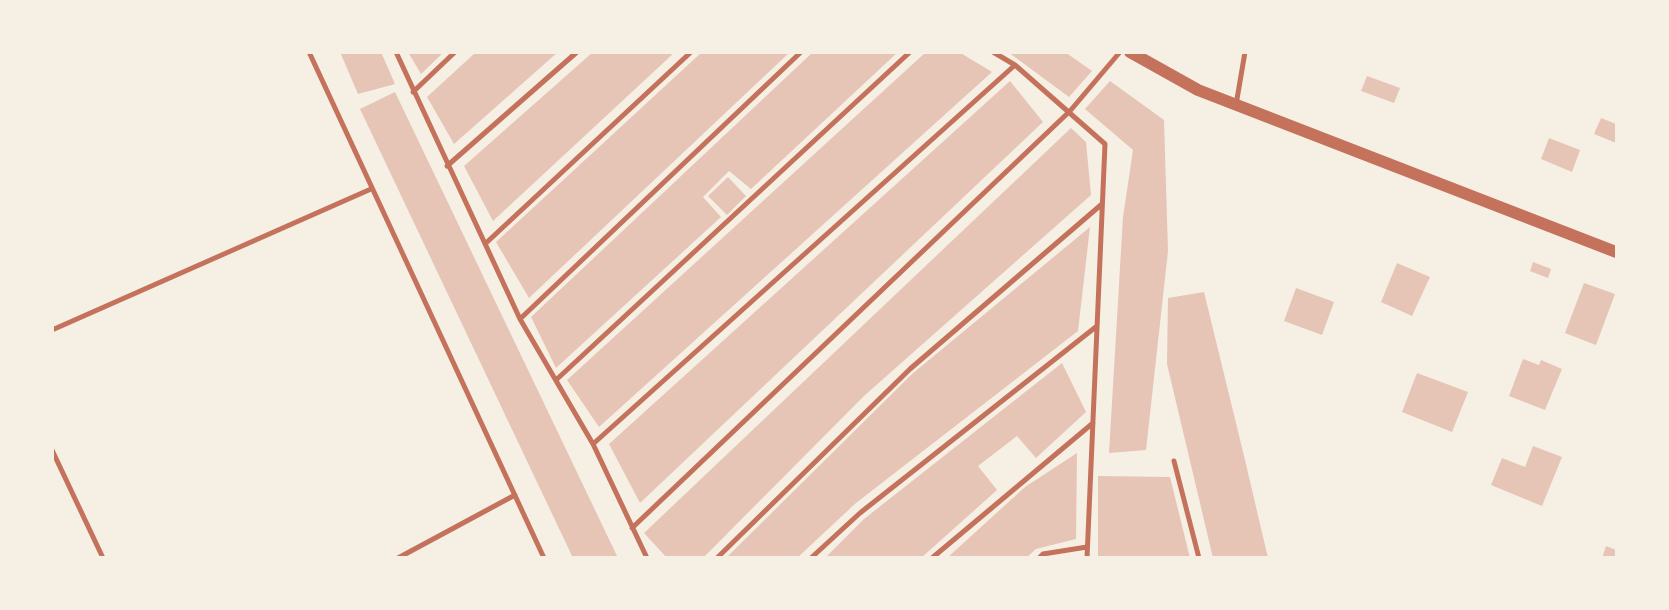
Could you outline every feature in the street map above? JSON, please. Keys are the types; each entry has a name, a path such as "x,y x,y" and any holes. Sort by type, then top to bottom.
{"street":[{"path":"1130,52 1198,90 1616,252"}],"lane":[{"path":"309,52 544,558"},
{"path":"396,52 520,319 593,444 647,558"},
{"path":"413,92 456,52"},
{"path":"447,166 577,52"},
{"path":"485,244 691,52"},
{"path":"520,319 801,52"},
{"path":"556,380 910,52"},
{"path":"993,52 1014,65 1105,144 1087,558"},
{"path":"632,528 1070,111 1120,52"},
{"path":"1236,105 1245,52"},
{"path":"593,444 1014,65"},
{"path":"52,330 371,189"},
{"path":"717,558 910,369 1102,204"},
{"path":"811,558 860,513 1097,326"},
{"path":"932,558 1093,423"},
{"path":"52,450 103,558"},
{"path":"1174,461 1199,558"},
{"path":"398,558 515,495"},
{"path":"1039,558 1043,554 1087,547"}],"building":[{"path":"340,52 381,52 395,84 358,94"},
{"path":"408,52 444,52 421,74"},
{"path":"476,52 558,52 454,144 427,97"},
{"path":"593,52 675,52 493,221 464,166"},
{"path":"702,52 790,52 529,298 496,242"},
{"path":"813,52 898,52 751,189 729,171 703,197 721,217 556,368 531,317"},
{"path":"926,52 959,52 992,72 599,427 567,380"},
{"path":"1008,52 1065,52 1092,71 1069,97"},
{"path":"1367,76 1400,88 1394,103 1361,91"},
{"path":"1010,81 1043,122 640,503 609,444"},
{"path":"1110,81 1164,120 1168,251 1146,450 1109,453 1123,217 1133,150 1085,109"},
{"path":"395,92 618,558 573,558 360,109"},
{"path":"1601,118 1616,124 1616,143 1594,134"},
{"path":"1071,128 1086,142 1091,195 864,396 703,558 667,558 644,533"},
{"path":"1549,138 1580,150 1572,172 1541,159"},
{"path":"728,177 746,196 727,215 708,196"},
{"path":"1090,227 1078,331 856,503 797,558 726,558 912,374"},
{"path":"1533,262 1551,269 1548,278 1530,271"},
{"path":"1397,263 1430,277 1412,316 1381,302"},
{"path":"1584,283 1615,294 1596,345 1565,333"},
{"path":"1296,288 1334,302 1322,335 1284,321"},
{"path":"1204,292 1268,558 1213,558 1167,364 1168,298"},
{"path":"1523,359 1539,365 1541,360 1562,369 1545,410 1509,396"},
{"path":"1062,363 1086,412 1036,458 1017,436 978,466 997,490 921,558 825,558 864,519"},
{"path":"1417,373 1468,392 1452,432 1402,412"},
{"path":"1533,446 1562,457 1542,506 1491,485 1502,458 1525,467"},
{"path":"1077,453 1076,539 1036,549 1026,558 947,558 1025,487"},
{"path":"1098,476 1170,477 1190,558 1098,558"},
{"path":"1606,546 1616,550 1616,558 1602,558"}]}
